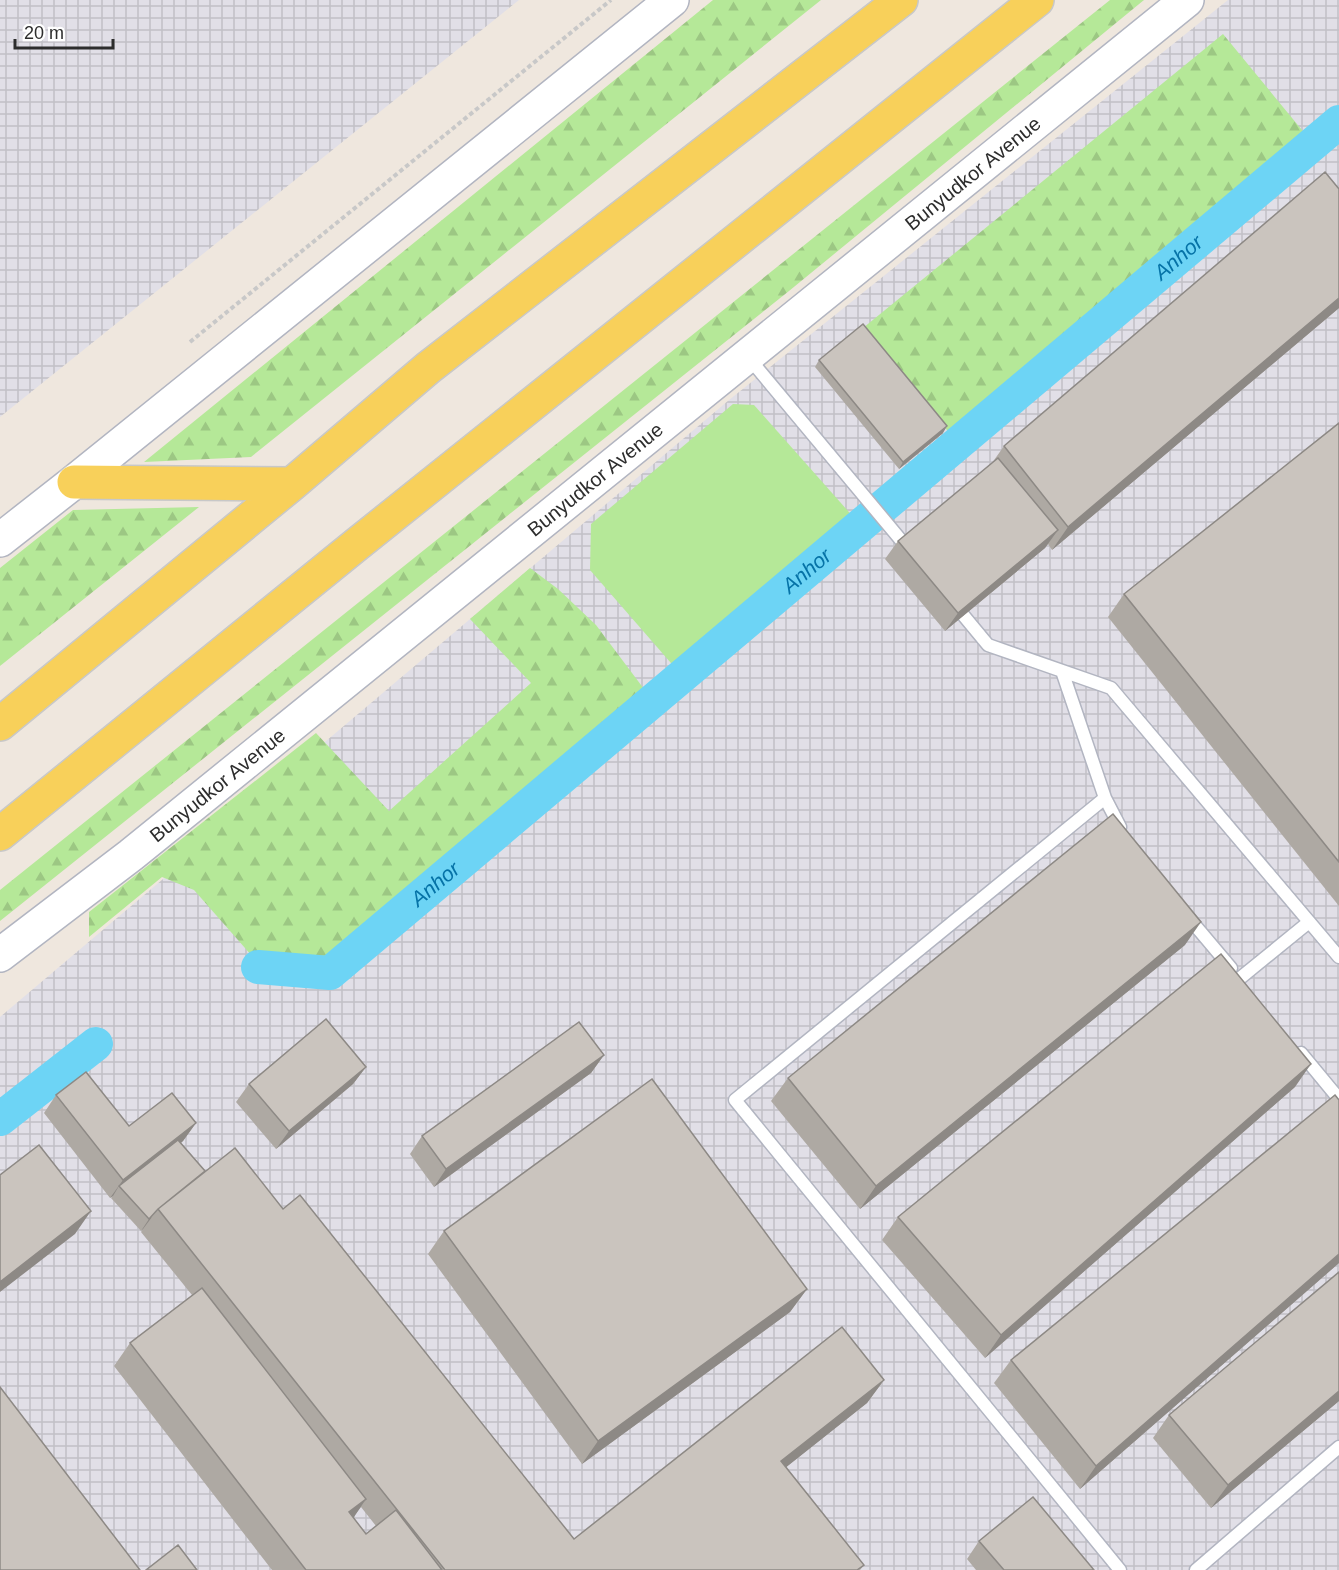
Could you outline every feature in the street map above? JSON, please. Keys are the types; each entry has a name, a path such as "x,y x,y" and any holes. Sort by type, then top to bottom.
{"main road":[{"path":"0,724 292,484 428,368 901,0"},
{"path":"0,834 356,545 1037,0"},
{"path":"74,482 292,484"}],"street":[{"path":"0,540 672,0"},
{"name":"Bunyudkor Avenue","path":"0,955 140,848 1187,0"}],"lane":[{"path":"747,356 920,564"},
{"path":"943,591 988,645 1111,688 1339,957"},
{"path":"1062,671 1105,798 1123,834"},
{"path":"1105,798 735,1100 1120,1570"},
{"path":"1178,906 1243,983 1309,922"},
{"path":"1296,1047 1339,1099"},
{"path":"1196,1570 1339,1447"}],"path":[{"path":"185,346 611,0"}],"shaded area":[{"path":"0,0 519,0 0,417"},
{"path":"1228,0 1339,0 1339,1570 0,1570 0,1017 729,400"}],"green space":[{"path":"713,0 821,0 251,457 144,462"},
{"path":"1110,0 1144,0 789,291 0,921 0,890"},
{"path":"1223,34 1311,141 951,435 863,328"},
{"path":"733,404 754,405 856,520 677,670 590,570 591,524"},
{"path":"199,507 0,666 0,568 73,510"},
{"path":"530,568 558,589 596,625 647,693 325,957 252,956 194,890 162,877 89,937 89,912 316,733 389,811 531,683 470,619"}],"building":[{"path":"1325,172 1339,189 1339,298 1068,527 1004,446"},
{"path":"863,324 947,426 903,462 819,360"},
{"path":"1339,423 1339,862 1124,594"},
{"path":"998,458 1058,530 958,613 898,541"},
{"path":"1113,814 1201,922 876,1186 788,1078"},
{"path":"1221,954 1311,1064 1001,1335 898,1217"},
{"path":"326,1019 366,1067 289,1131 249,1084"},
{"path":"579,1022 604,1055 446,1169 422,1136"},
{"path":"86,1072 129,1126 172,1093 196,1123 123,1180 56,1095"},
{"path":"652,1079 807,1289 598,1441 444,1231"},
{"path":"1335,1095 1339,1100 1339,1254 1096,1466 1011,1360"},
{"path":"178,1140 205,1171 149,1219 119,1186"},
{"path":"39,1145 91,1211 0,1282 0,1175"},
{"path":"235,1148 283,1209 300,1195 574,1539 842,1327 884,1380 781,1461 864,1565 857,1570 445,1570 158,1209"},
{"path":"1339,1272 1339,1391 1228,1485 1169,1415"},
{"path":"202,1288 366,1499 349,1512 366,1534 396,1510 442,1570 306,1570 130,1343"},
{"path":"0,1387 140,1570 0,1570"},
{"path":"1033,1497 1094,1570 1004,1570 979,1541"},
{"path":"178,1545 197,1570 146,1570"}],"waterway":[{"name":"Anhor","path":"258,967 330,973 1339,122"},
{"name":"Anhor","path":"0,1119 96,1044"}]}
